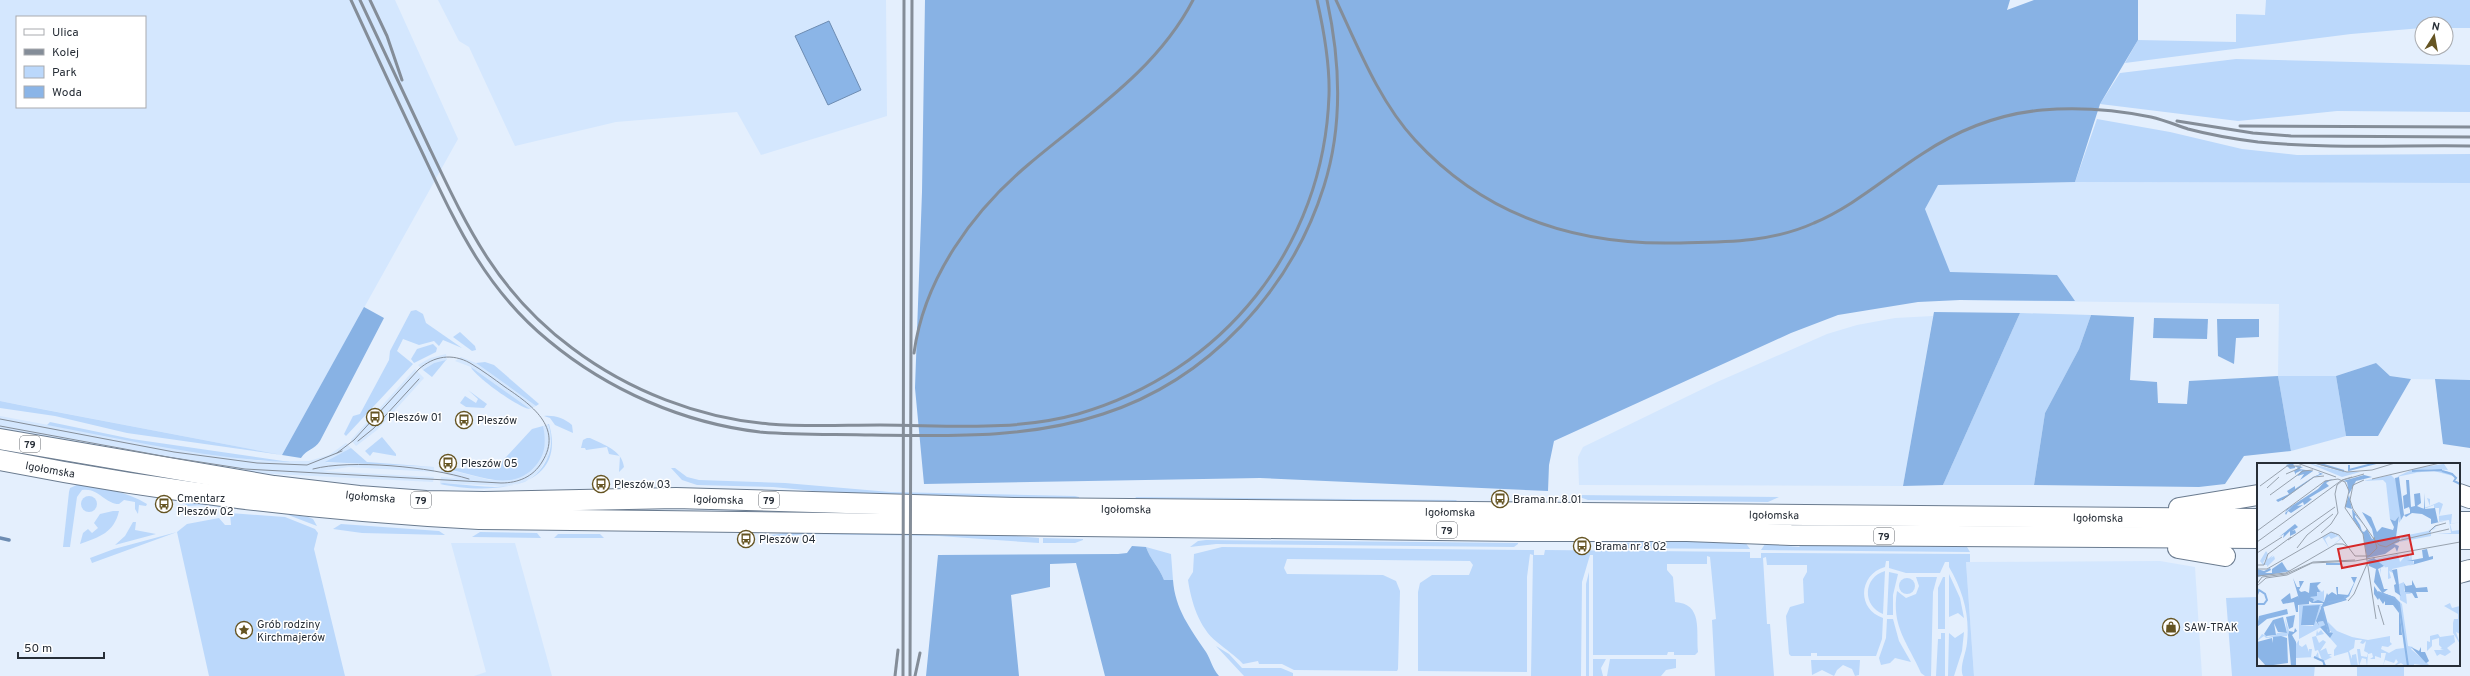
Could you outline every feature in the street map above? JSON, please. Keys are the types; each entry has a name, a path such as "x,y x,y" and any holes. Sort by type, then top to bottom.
{"main road":[{"name":"Igołomska","path":"0,439 257,484 383,498 484,502 717,499 1088,518"},
{"name":"Igołomska","path":"0,460 162,488 243,500 412,516 533,520 1119,518 1921,537 2080,526 2257,519"},
{"path":"2460,494 2470,498"},
{"path":"2080,526 2257,495"},
{"name":"Igołomska","path":"2080,526 2257,538"},
{"path":"2080,526 2225,556"},
{"path":"2460,572 2470,570"}],"shaded area":[{"path":"0,0 395,0 458,139 282,455 0,401"},
{"path":"438,0 886,0 887,116 761,155 737,112 616,122 515,146 469,47 459,41"},
{"path":"925,0 2010,0 2007,10 2034,0 2138,0 2138,40 2100,104 2075,182 1938,185 1925,209 1950,272 2057,275 2075,301 1960,300 1918,302 1838,315 1791,333 1554,441 1549,465 1548,491 1260,478 924,484 915,388 922,192"},
{"path":"2075,182 2470,183 2470,380 2411,379 2390,376 2376,363 2336,376 2278,376 2279,304 1960,300 1925,209 1937,185"},
{"path":"364,307 384,318 320,441 301,458 282,455"},
{"path":"1934,312 2020,313 1943,485 1903,486"},
{"path":"2091,315 2134,317 2130,380 2157,382 2158,403 2187,404 2189,381 2278,376 2291,451 2244,456 2225,484 2199,487 2034,485 2045,413 2079,349"},
{"path":"1933,316 1903,486 1579,485 1578,457 1583,447 1717,382 1827,334 1857,325 1895,318"},
{"path":"2154,318 2208,319 2207,339 2153,338"},
{"path":"2217,319 2259,319 2259,337 2236,338 2234,364 2218,356"},
{"path":"446,354 447,360 434,363 423,370 418,365 430,358"},
{"path":"461,357 476,363 536,406 530,409 471,367 455,361"},
{"path":"2376,363 2390,376 2411,379 2378,436 2346,436 2336,376"},
{"path":"415,369 424,378 377,430 356,446 351,440"},
{"path":"2435,379 2470,380 2470,448 2443,444"},
{"path":"0,416 167,447 260,461 309,461 329,455 346,443 351,448 326,463 434,467 434,472 349,467 322,471 434,477 433,482 253,473 0,429"},
{"path":"548,424 551,438 548,456 539,471 525,482 506,486 440,483 441,477 456,478 441,472 441,468 490,480 511,479 525,475 534,468 541,457 545,442 543,426"},
{"path":"451,543 515,543 552,676 474,676 486,672"},
{"path":"1132,546 1146,547 1164,580 1173,580 1174,590 1184,618 1206,652 1219,676 1105,676 1076,563 1050,564 1050,587 1011,595 1019,676 926,676 938,555 1118,554 1127,553"},
{"path":"2160,561 2195,567 2202,676 1974,676 1966,562"}],"green space":[{"path":"2266,0 2470,0 2470,28 2454,28 2454,16 2414,16 2414,29 2351,34 2125,63 2138,40 2236,42 2236,14 2265,15"},
{"path":"2236,59 2470,65 2470,112 2337,111 2238,121 2100,104 2120,73"},
{"path":"2097,119 2170,132 2242,149 2297,155 2470,154 2470,183 2075,182"},
{"path":"416,310 423,314 426,323 462,348 443,340 439,346 434,341 419,345 403,339 397,351 413,364 346,436 344,434 353,416 360,414 389,360 390,351 411,311"},
{"path":"2020,313 2091,315 2079,349 2045,413 2034,485 1943,485"},
{"path":"460,332 475,346 476,350 472,351 453,337"},
{"path":"433,344 437,348 436,352 414,363 411,359 417,349"},
{"path":"446,360 432,377 423,370 434,363"},
{"path":"485,362 494,365 539,404 536,406 476,363"},
{"path":"471,367 530,409 517,404 498,391 480,377"},
{"path":"2278,376 2336,376 2346,436 2291,451"},
{"path":"468,390 487,404 484,408 466,407 460,403 465,396 476,403 478,399"},
{"path":"0,401 282,455 127,433 55,416 0,408"},
{"path":"544,416 551,416 566,420 572,425 573,433 555,425 550,418"},
{"path":"50,422 132,439 290,462 229,457 168,448 47,425"},
{"path":"543,426 545,436 544,451 540,460 527,474 516,479 492,480 441,468 495,469 532,429"},
{"path":"382,437 396,456 373,452 370,456 365,451"},
{"path":"590,438 612,449 619,456 609,454 607,447 586,450 585,448 581,448 583,440"},
{"path":"551,440 552,447 547,464 535,476 531,478 546,461 550,451"},
{"path":"351,448 367,462 434,467 325,462"},
{"path":"620,457 623,461 624,467 619,472"},
{"path":"671,468 675,468 687,477 699,480 785,483 890,492 1075,496 1079,497 1079,501 855,495 773,487 697,485 682,480"},
{"path":"444,483 503,487 478,489 440,484"},
{"path":"79,484 122,493 147,504 146,506 139,505 138,514 135,509 135,502 124,500 119,504 114,503 93,491 82,490 77,497 70,547 63,547 70,488"},
{"path":"1574,495 1779,497 1768,502 1588,500"},
{"path":"89,496 95,498 97,504 95,510 89,512 83,510 81,504 83,498"},
{"path":"1136,497 1456,500 1459,503 1133,502"},
{"path":"183,503 197,503 251,510 203,505 188,506"},
{"path":"251,510 283,513 286,514"},
{"path":"119,511 117,518 105,533 80,544 83,533 88,529 92,533 98,528 94,523 100,514"},
{"path":"230,513 285,517 315,529 318,533 314,549 345,676 209,676 177,532 187,524 219,518 225,525 231,525"},
{"path":"286,514 308,517 313,519 317,526"},
{"path":"133,522 136,522 135,530 156,534 115,545 125,536"},
{"path":"341,524 439,531 445,535 362,533 333,529"},
{"path":"798,531 967,532 1039,538 1039,543 939,536 803,534 775,540 771,535"},
{"path":"177,532 92,563 90,558 114,549"},
{"path":"480,532 537,533 541,538 472,537"},
{"path":"558,534 600,534 604,538 554,538"},
{"path":"1043,538 1083,540 1075,543 1043,543"},
{"path":"1700,539 1745,542 1750,549 1603,548 1599,544"},
{"path":"1198,541 1518,544 1514,547 1216,544 1190,547"},
{"path":"1765,544 1799,547 1801,545 1967,547 1970,552 1761,550"},
{"path":"1146,547 1171,554 1173,580 1164,580"},
{"path":"1222,547 1534,550 1534,555 1544,555 1545,550 1750,552 1750,558 1761,558 1761,553 1970,554 1970,562 1966,562 1974,676 1963,676 1962,672 1968,633 1966,613 1962,594 1949,567 1949,562 1945,562 1940,573 1906,573 1889,568 1889,561 1886,561 1885,567 1876,571 1870,577 1864,592 1865,600 1868,607 1874,614 1883,618 1882,639 1876,656 1817,656 1817,653 1811,653 1811,656 1791,656 1789,654 1786,616 1790,607 1804,603 1803,579 1807,572 1807,565 1767,565 1766,557 1763,558 1767,624 1770,624 1774,676 1715,676 1712,620 1716,619 1710,557 1707,556 1707,564 1667,564 1667,570 1673,577 1675,602 1684,604 1694,613 1697,627 1698,652 1695,655 1674,655 1674,652 1668,652 1667,655 1593,655 1593,555 1590,555 1582,582 1581,676 1531,676 1533,555 1530,554 1527,577 1527,672 1418,671 1418,592 1420,583 1432,575 1469,575 1473,565 1470,561 1287,559 1284,568 1287,574 1383,575 1396,581 1400,591 1398,669 1397,671 1294,670 1282,664 1259,664 1258,661 1243,664 1217,642 1205,629 1197,614 1189,588 1188,580 1193,572 1194,554"},
{"path":"1885,571 1883,614 1871,605 1868,592 1872,579"},
{"path":"1589,572 1589,676 1586,676 1586,584"},
{"path":"1889,572 1898,574 1893,595 1893,615 1887,615"},
{"path":"1949,574 1960,598 1964,618 1958,613 1949,617"},
{"path":"1916,577 1937,577 1933,592 1931,676 1925,676 1921,673 1902,634 1896,615 1897,591 1906,598 1916,594 1919,586"},
{"path":"1943,577 1945,577 1945,629 1938,629 1938,588"},
{"path":"1907,578 1913,580 1915,586 1913,592 1907,594 1901,592 1899,586 1901,580"},
{"path":"2257,597 2257,666 2315,666 2314,676 2232,676 2226,598"},
{"path":"1887,619 1893,619 1899,641 1911,662 1895,658 1890,663 1881,665 1879,658 1886,638"},
{"path":"1964,632 1962,651 1954,676 1948,676 1949,633 1955,638"},
{"path":"1941,633 1945,633 1945,676 1936,676 1938,639 1941,639"},
{"path":"1216,646 1229,654 1242,668 1281,668 1293,673 1293,676 1244,676"},
{"path":"1593,659 1606,659 1601,668 1603,676 1593,676"},
{"path":"1610,659 1676,659 1676,668 1666,670 1661,676 1607,676"},
{"path":"1811,660 1860,660 1859,675 1855,676 1852,669 1843,665 1837,670 1834,676 1822,670 1812,675"},
{"path":"2357,666 2404,666 2404,676 2357,676"}],"water":[{"path":"829,21 861,90 828,105 795,36"}],"waterway":[{"path":"0,538 9,540"}],"tram line":[{"path":"0,426 168,457 245,469 501,483 513,482 534,472 542,462 548,449 549,438 547,427 541,418 524,401 470,363 457,358 443,357 431,361 419,369 354,440 337,453"},
{"path":"358,441 374,428 419,379"},
{"path":"0,419 174,452 257,463 307,465 342,451"},
{"path":"313,469 348,465 391,466 434,471 469,479"}],"railway":[{"path":"351,0 447,204 474,253 489,277 526,321 572,359 596,375 648,402 703,421 731,428 788,434 930,436 1018,432 1075,422 1103,414 1141,399 1177,379 1210,355 1240,327 1267,295 1290,261 1309,225 1324,186 1334,140 1338,93 1335,46 1327,0"},
{"path":"360,0 443,177 472,232 504,281 546,327 572,348 617,377 666,400 691,409 743,421 811,426 979,426 1054,420 1078,414 1130,394 1178,368 1220,335 1256,296 1286,252 1308,203 1323,151 1329,95 1329,71 1326,47 1317,0"},
{"path":"370,0 387,36 402,80"},
{"path":"903,676 904,0"},
{"path":"910,676 912,0"},
{"path":"914,353 928,298 954,248 971,225 1008,183 1029,164 1120,90 1141,69 1178,25 1193,0"},
{"path":"1336,0 1361,55 1380,91 1402,125 1442,166 1471,188 1501,206 1533,220 1567,231 1602,238 1638,242 1728,242 1763,238 1797,230 1843,208 1936,145 1964,131 1995,119 2042,110 2083,109 2125,113 2156,118 2205,133 2258,142 2337,146 2470,146"},
{"path":"2177,121 2253,133 2291,136 2470,137"},
{"path":"2240,126 2470,127"},
{"path":"895,676 898,650"},
{"path":"915,676 920,653"}],"place":[{"name":"Pleszów 01","path":"375,417"},
{"name":"Pleszów","path":"464,420"},
{"name":"Pleszów 05","path":"448,463"},
{"name":"Pleszów 03","path":"601,484"},
{"name":"Brama nr 8 01","path":"1500,499"},
{"name":"Cmentarz Pleszów 02","path":"164,504"},
{"name":"Pleszów 04","path":"746,539"},
{"name":"Brama nr 8 02","path":"1582,546"},
{"name":"SAW-TRAK","path":"2171,627"},
{"name":"Grób rodziny Kirchmajerów","path":"244,630"}]}
